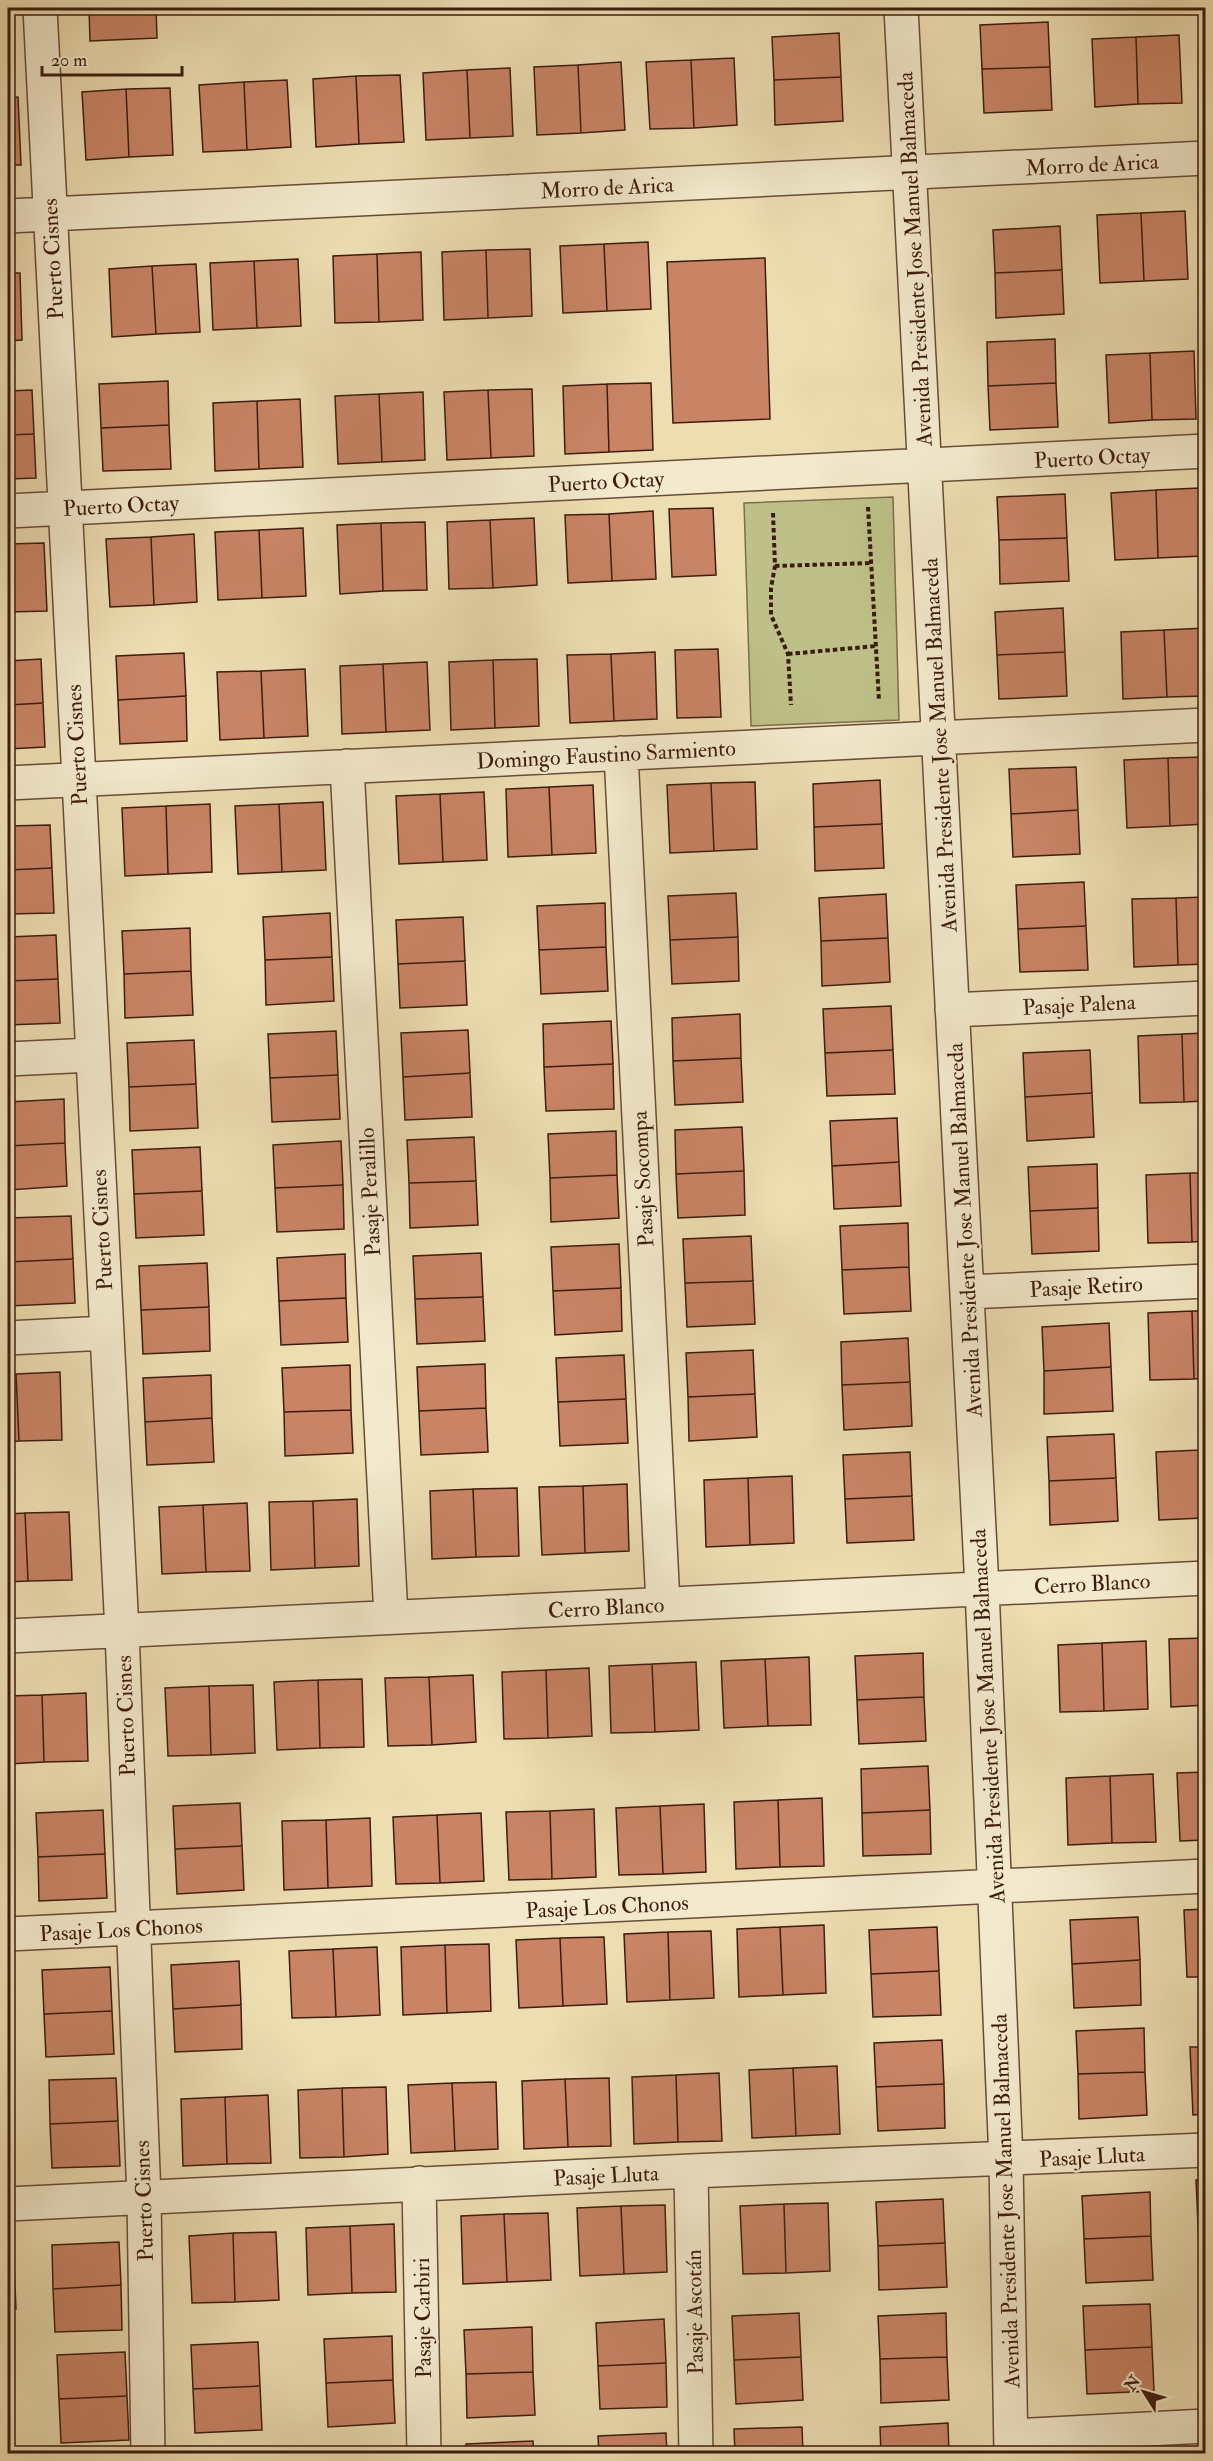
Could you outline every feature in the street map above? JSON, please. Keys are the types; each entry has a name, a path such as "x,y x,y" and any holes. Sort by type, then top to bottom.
{"street":[{"name":"Puerto Cisnes","path":"40,8 77,780 122,1631 144,2198 148,2454"},
{"name":"Avenida Presidente Jose Manuel Balmaceda","path":"901,8 982,1588 1006,2160 1011,2445"},
{"name":"Morro de Arica","path":"8,216 1206,158"},
{"name":"Puerto Octay","path":"8,511 1206,451"},
{"name":"Domingo Faustino Sarmiento","path":"8,783 1206,725"},
{"name":"Pasaje Socompa","path":"621,753 663,1604"},
{"name":"Pasaje Peralillo","path":"347,766 390,1617"},
{"name":"Pasaje Palena","path":"952,1010 1206,998"},
{"path":"8,1059 92,1055"},
{"name":"Pasaje Retiro","path":"967,1292 1206,1281"},
{"path":"8,1338 106,1333"},
{"name":"Cerro Blanco","path":"8,1636 1206,1578"},
{"name":"Pasaje Los Chonos","path":"8,1934 1206,1876"},
{"name":"Pasaje Lluta","path":"8,2204 691,2170 1006,2160 1206,2150"},
{"name":"Pasaje Ascotán","path":"691,2170 696,2454"},
{"name":"Pasaje Carbiri","path":"419,2183 424,2454"},
{"path":"1011,2445 1206,2426"}],"path":[{"path":"865,468 882,740"},
{"path":"772,472 775,566 771,588 771,615 788,654 792,711"},
{"path":"775,566 871,563"},
{"path":"788,654 876,646"}],"green space":[{"path":"893,497 899,720 751,726 744,503"}],"building":[{"path":"8,8 10,8 12,49 8,50"},
{"path":"89,8 156,8 157,38 90,41"},
{"path":"1048,22 1050,67 982,69 980,25"},
{"path":"839,33 841,77 774,80 772,37"},
{"path":"1203,33 1206,33 1206,91"},
{"path":"1179,35 1182,103 1138,104 1136,37"},
{"path":"1136,37 1138,104 1095,107 1092,39"},
{"path":"734,58 737,125 694,128 691,60"},
{"path":"691,60 694,128 650,129 646,62"},
{"path":"621,62 625,130 581,133 578,65"},
{"path":"578,65 581,133 537,135 534,67"},
{"path":"1050,67 1052,110 984,113 982,69"},
{"path":"510,68 513,136 470,138 467,70"},
{"path":"467,70 470,138 426,140 423,73"},
{"path":"400,75 404,142 359,144 356,76"},
{"path":"356,76 359,144 316,147 313,79"},
{"path":"841,77 843,121 775,125 774,80"},
{"path":"287,80 291,147 247,150 244,82"},
{"path":"244,82 247,150 203,152 199,85"},
{"path":"170,88 173,155 129,157 126,89"},
{"path":"126,89 129,157 86,160 82,92"},
{"path":"18,97 21,165 8,165 8,98"},
{"path":"1185,211 1188,279 1144,281 1141,213"},
{"path":"1141,213 1144,281 1100,283 1097,215"},
{"path":"1060,226 1062,270 995,273 993,230"},
{"path":"648,242 651,309 607,311 604,244"},
{"path":"604,244 607,311 563,313 560,246"},
{"path":"530,249 532,316 488,318 486,250"},
{"path":"486,250 488,318 444,320 442,252"},
{"path":"421,252 423,320 379,322 377,254"},
{"path":"377,254 379,322 335,323 333,256"},
{"path":"765,258 770,419 673,423 667,262"},
{"path":"298,259 301,326 257,328 254,261"},
{"path":"254,261 257,328 213,330 210,263"},
{"path":"196,264 200,332 156,334 152,266"},
{"path":"152,266 156,334 112,337 109,269"},
{"path":"1062,270 1064,314 996,318 995,273"},
{"path":"8,273 20,273 22,340 8,341"},
{"path":"1055,339 1056,383 988,386 987,342"},
{"path":"1194,351 1196,419 1152,420 1150,353"},
{"path":"1150,353 1152,420 1109,423 1106,355"},
{"path":"168,381 169,425 101,428 99,384"},
{"path":"651,383 653,450 609,452 607,384"},
{"path":"1056,383 1058,427 990,430 988,386"},
{"path":"607,384 609,452 565,454 563,386"},
{"path":"532,389 534,456 491,458 488,390"},
{"path":"32,390 34,434 8,435 8,391"},
{"path":"488,390 491,458 447,460 444,392"},
{"path":"423,392 425,460 382,462 379,394"},
{"path":"379,394 382,462 338,464 335,396"},
{"path":"300,399 303,467 259,469 257,401"},
{"path":"257,401 259,469 215,471 213,403"},
{"path":"169,425 171,469 103,471 101,428"},
{"path":"34,434 36,478 8,479 8,435"},
{"path":"1199,488 1202,556 1158,558 1156,490"},
{"path":"1156,490 1158,558 1115,560 1111,493"},
{"path":"1065,494 1067,538 999,540 997,497"},
{"path":"713,508 716,575 672,577 669,509"},
{"path":"653,511 656,579 612,581 609,514"},
{"path":"609,514 612,581 568,583 565,515"},
{"path":"534,518 537,585 493,588 490,520"},
{"path":"490,520 493,588 449,589 447,522"},
{"path":"425,522 427,590 383,591 381,523"},
{"path":"381,523 383,591 340,594 337,525"},
{"path":"303,528 306,596 262,598 259,530"},
{"path":"259,530 262,598 218,600 215,532"},
{"path":"194,534 197,602 154,605 151,537"},
{"path":"151,537 154,605 110,607 106,539"},
{"path":"1067,538 1069,581 1000,584 999,540"},
{"path":"44,543 47,611 8,612 8,544"},
{"path":"1063,608 1065,652 997,655 995,612"},
{"path":"1206,628 1206,696 1167,697 1164,630"},
{"path":"1164,630 1167,697 1123,699 1121,632"},
{"path":"718,649 721,717 677,718 675,650"},
{"path":"655,652 657,719 614,721 611,654"},
{"path":"1065,652 1067,696 999,699 997,655"},
{"path":"184,653 186,696 118,700 116,656"},
{"path":"611,654 614,721 570,723 567,655"},
{"path":"41,659 43,703 8,705 8,661"},
{"path":"537,659 539,726 495,728 493,660"},
{"path":"493,660 495,728 451,730 449,662"},
{"path":"427,662 430,730 386,732 383,664"},
{"path":"383,664 386,732 342,734 340,666"},
{"path":"305,669 308,736 264,738 261,671"},
{"path":"261,671 264,738 220,740 217,672"},
{"path":"186,696 187,741 120,744 118,700"},
{"path":"43,703 45,747 8,749 8,705"},
{"path":"1206,757 1206,824 1170,826 1168,758"},
{"path":"1168,758 1170,826 1127,828 1124,760"},
{"path":"1076,767 1078,810 1011,814 1009,769"},
{"path":"880,780 882,824 814,827 813,784"},
{"path":"755,782 757,849 714,851 711,783"},
{"path":"711,783 714,851 670,853 667,785"},
{"path":"593,785 596,853 552,855 549,787"},
{"path":"549,787 552,855 508,857 506,789"},
{"path":"484,792 487,860 443,862 440,794"},
{"path":"440,794 443,862 399,864 396,796"},
{"path":"323,802 326,870 282,872 279,804"},
{"path":"210,804 212,872 168,874 166,806"},
{"path":"279,804 282,872 238,874 235,806"},
{"path":"166,806 168,874 125,876 122,808"},
{"path":"1078,810 1080,854 1013,857 1011,814"},
{"path":"882,824 884,868 815,871 814,827"},
{"path":"50,825 52,868 8,870 8,826"},
{"path":"52,868 54,913 8,914 8,870"},
{"path":"1084,882 1086,926 1018,929 1016,885"},
{"path":"736,893 738,937 670,940 668,896"},
{"path":"886,894 888,938 821,941 819,898"},
{"path":"1206,897 1206,964 1178,965 1176,898"},
{"path":"1176,898 1178,965 1134,967 1132,899"},
{"path":"605,903 606,947 539,950 537,906"},
{"path":"330,913 332,957 265,960 263,917"},
{"path":"463,917 465,961 398,964 396,920"},
{"path":"1086,926 1088,970 1020,972 1018,929"},
{"path":"190,928 191,971 124,974 122,931"},
{"path":"56,935 58,979 8,981 8,937"},
{"path":"738,937 739,981 672,984 670,940"},
{"path":"888,938 890,982 822,986 821,941"},
{"path":"606,947 608,991 541,994 539,950"},
{"path":"332,957 334,1001 266,1005 265,960"},
{"path":"465,961 467,1005 400,1008 398,964"},
{"path":"191,971 193,1015 125,1018 124,974"},
{"path":"58,979 60,1023 8,1025 8,981"},
{"path":"891,1006 893,1050 825,1053 823,1009"},
{"path":"740,1014 741,1058 673,1061 672,1018"},
{"path":"611,1021 613,1064 544,1067 543,1024"},
{"path":"468,1030 470,1073 403,1077 401,1033"},
{"path":"336,1031 338,1075 270,1078 268,1034"},
{"path":"1206,1033 1206,1101 1184,1102 1182,1034"},
{"path":"1182,1034 1184,1102 1140,1103 1138,1036"},
{"path":"194,1040 196,1084 129,1087 127,1043"},
{"path":"893,1050 895,1094 827,1096 825,1053"},
{"path":"1090,1050 1092,1093 1025,1097 1023,1053"},
{"path":"741,1058 743,1102 675,1105 673,1061"},
{"path":"613,1064 614,1109 546,1111 544,1067"},
{"path":"470,1073 472,1117 405,1120 403,1077"},
{"path":"338,1075 340,1119 272,1122 270,1078"},
{"path":"196,1084 198,1128 130,1131 129,1087"},
{"path":"1092,1093 1094,1137 1027,1141 1025,1097"},
{"path":"64,1099 65,1143 8,1146 8,1102"},
{"path":"897,1118 899,1162 832,1166 830,1121"},
{"path":"742,1127 744,1171 676,1174 675,1130"},
{"path":"616,1131 617,1175 550,1178 548,1134"},
{"path":"474,1137 476,1181 409,1183 407,1140"},
{"path":"341,1141 343,1185 275,1188 273,1145"},
{"path":"65,1143 67,1186 8,1190 8,1146"},
{"path":"200,1147 202,1191 134,1194 132,1150"},
{"path":"899,1162 901,1206 834,1209 832,1166"},
{"path":"1097,1164 1098,1208 1030,1211 1028,1167"},
{"path":"744,1171 745,1215 678,1218 676,1174"},
{"path":"1190,1173 1192,1242 1148,1243 1146,1175"},
{"path":"1190,1173 1206,1173 1206,1241 1192,1242"},
{"path":"617,1175 619,1218 551,1222 550,1178"},
{"path":"476,1181 478,1225 410,1228 409,1183"},
{"path":"343,1185 344,1229 277,1232 275,1188"},
{"path":"202,1191 204,1235 136,1238 134,1194"},
{"path":"1098,1208 1099,1251 1032,1254 1030,1211"},
{"path":"71,1216 73,1259 8,1262 8,1218"},
{"path":"908,1223 909,1267 842,1270 840,1226"},
{"path":"751,1236 753,1281 685,1283 683,1239"},
{"path":"619,1244 621,1288 553,1291 551,1247"},
{"path":"481,1253 483,1297 415,1299 413,1256"},
{"path":"345,1254 346,1298 279,1301 277,1258"},
{"path":"73,1259 75,1303 8,1306 8,1262"},
{"path":"207,1263 209,1307 141,1310 139,1266"},
{"path":"909,1267 911,1311 844,1314 842,1270"},
{"path":"753,1281 755,1324 687,1327 685,1283"},
{"path":"621,1288 622,1331 555,1335 553,1291"},
{"path":"483,1297 485,1341 417,1344 415,1299"},
{"path":"346,1298 348,1342 281,1345 279,1301"},
{"path":"209,1307 210,1351 143,1354 141,1310"},
{"path":"1192,1311 1194,1379 1150,1380 1148,1313"},
{"path":"1192,1311 1206,1311 1206,1378 1194,1379"},
{"path":"1109,1323 1111,1367 1044,1371 1042,1327"},
{"path":"908,1338 910,1382 842,1385 841,1342"},
{"path":"753,1350 755,1394 688,1397 686,1353"},
{"path":"624,1355 626,1399 558,1402 556,1358"},
{"path":"485,1364 486,1408 419,1411 417,1367"},
{"path":"350,1365 351,1410 284,1412 282,1368"},
{"path":"1111,1367 1113,1411 1044,1414 1044,1371"},
{"path":"60,1372 62,1440 19,1441 16,1374"},
{"path":"8,1374 16,1374 19,1441 8,1442"},
{"path":"211,1375 212,1418 145,1422 143,1378"},
{"path":"910,1382 912,1426 844,1430 842,1385"},
{"path":"755,1394 757,1437 689,1441 688,1397"},
{"path":"626,1399 628,1443 560,1446 558,1402"},
{"path":"486,1408 488,1452 421,1455 419,1411"},
{"path":"351,1410 353,1453 285,1456 284,1412"},
{"path":"212,1418 214,1462 147,1465 145,1422"},
{"path":"1114,1434 1116,1478 1049,1481 1047,1437"},
{"path":"1200,1450 1203,1518 1159,1520 1156,1452"},
{"path":"1200,1450 1206,1450 1206,1518 1203,1518"},
{"path":"910,1452 912,1496 845,1499 843,1455"},
{"path":"792,1476 794,1543 750,1545 748,1478"},
{"path":"748,1478 750,1545 706,1547 704,1480"},
{"path":"1116,1478 1118,1521 1050,1525 1049,1481"},
{"path":"627,1484 629,1551 585,1553 583,1486"},
{"path":"583,1486 585,1553 542,1555 539,1487"},
{"path":"517,1488 519,1556 476,1557 473,1489"},
{"path":"473,1489 476,1557 432,1559 430,1491"},
{"path":"912,1496 914,1540 847,1543 845,1499"},
{"path":"357,1499 359,1566 315,1568 313,1501"},
{"path":"313,1501 315,1568 271,1570 269,1502"},
{"path":"247,1503 250,1571 206,1572 203,1505"},
{"path":"203,1505 206,1572 162,1574 159,1507"},
{"path":"69,1512 72,1580 28,1581 25,1513"},
{"path":"25,1513 28,1581 8,1582 8,1514"},
{"path":"1206,1638 1206,1705 1171,1707 1169,1639"},
{"path":"1146,1641 1148,1709 1104,1711 1102,1643"},
{"path":"1102,1643 1104,1711 1060,1712 1058,1645"},
{"path":"923,1653 924,1697 857,1700 855,1656"},
{"path":"809,1657 811,1725 768,1726 765,1659"},
{"path":"765,1659 768,1726 724,1728 721,1661"},
{"path":"696,1662 699,1730 655,1732 652,1664"},
{"path":"652,1664 655,1732 611,1733 609,1666"},
{"path":"589,1668 592,1736 548,1738 546,1670"},
{"path":"546,1670 548,1738 504,1739 502,1672"},
{"path":"473,1675 476,1742 432,1745 429,1677"},
{"path":"429,1677 432,1745 388,1746 385,1678"},
{"path":"362,1679 364,1747 320,1748 318,1680"},
{"path":"318,1680 320,1748 277,1750 274,1682"},
{"path":"253,1685 255,1753 211,1755 209,1686"},
{"path":"209,1686 211,1755 168,1756 165,1688"},
{"path":"86,1693 88,1761 44,1762 42,1695"},
{"path":"42,1695 44,1762 8,1764 8,1696"},
{"path":"924,1697 926,1741 859,1744 857,1700"},
{"path":"928,1766 930,1810 862,1813 861,1769"},
{"path":"1206,1772 1206,1840 1180,1841 1177,1773"},
{"path":"1153,1774 1156,1842 1112,1843 1110,1776"},
{"path":"1110,1776 1112,1843 1068,1845 1066,1778"},
{"path":"822,1798 824,1866 780,1867 778,1800"},
{"path":"778,1800 780,1867 736,1869 734,1802"},
{"path":"240,1803 242,1846 175,1849 173,1806"},
{"path":"704,1804 706,1872 663,1874 660,1806"},
{"path":"660,1806 663,1874 619,1875 616,1808"},
{"path":"594,1809 596,1877 552,1879 550,1811"},
{"path":"103,1810 105,1854 38,1857 36,1813"},
{"path":"930,1810 931,1854 863,1856 862,1813"},
{"path":"550,1811 552,1879 509,1880 506,1812"},
{"path":"481,1813 484,1881 440,1883 437,1815"},
{"path":"437,1815 440,1883 396,1884 393,1817"},
{"path":"370,1818 372,1886 328,1888 326,1820"},
{"path":"326,1820 328,1888 284,1890 282,1821"},
{"path":"242,1846 244,1890 177,1894 175,1849"},
{"path":"105,1854 107,1898 39,1901 38,1857"},
{"path":"1206,1909 1206,1977 1187,1977 1184,1910"},
{"path":"1138,1917 1140,1960 1072,1964 1070,1920"},
{"path":"824,1925 826,1993 783,1995 780,1927"},
{"path":"780,1927 783,1995 739,1997 737,1929"},
{"path":"937,1927 939,1971 871,1974 869,1930"},
{"path":"711,1931 714,1998 670,2000 668,1932"},
{"path":"668,1932 670,2000 627,2002 624,1934"},
{"path":"604,1937 607,2004 563,2006 560,1938"},
{"path":"560,1938 563,2006 519,2008 516,1940"},
{"path":"489,1944 491,2011 447,2013 445,1945"},
{"path":"445,1945 447,2013 403,2015 401,1947"},
{"path":"377,1947 380,2015 336,2017 333,1949"},
{"path":"333,1949 336,2017 292,2018 289,1951"},
{"path":"1140,1960 1141,2005 1074,2008 1072,1964"},
{"path":"239,1961 241,2005 173,2009 171,1965"},
{"path":"110,1967 112,2011 44,2014 42,1970"},
{"path":"939,1971 941,2015 873,2017 871,1974"},
{"path":"241,2005 242,2049 175,2052 173,2009"},
{"path":"112,2011 114,2054 46,2057 44,2014"},
{"path":"1144,2028 1145,2072 1078,2074 1076,2031"},
{"path":"942,2040 944,2084 876,2087 874,2043"},
{"path":"1190,2047 1206,2047 1206,2114 1193,2115"},
{"path":"837,2066 840,2134 796,2136 793,2068"},
{"path":"793,2068 796,2136 752,2138 749,2070"},
{"path":"1145,2072 1147,2115 1079,2119 1078,2074"},
{"path":"719,2073 722,2141 678,2142 676,2075"},
{"path":"676,2075 678,2142 634,2144 632,2077"},
{"path":"116,2078 118,2121 50,2124 49,2080"},
{"path":"609,2078 611,2146 568,2147 565,2079"},
{"path":"565,2079 568,2147 524,2149 522,2081"},
{"path":"496,2082 498,2149 455,2151 452,2083"},
{"path":"452,2083 455,2151 411,2153 408,2085"},
{"path":"944,2084 945,2128 878,2131 876,2087"},
{"path":"386,2087 388,2154 344,2157 342,2088"},
{"path":"342,2088 344,2157 300,2158 298,2090"},
{"path":"268,2095 271,2163 227,2164 225,2097"},
{"path":"225,2097 227,2164 183,2166 181,2099"},
{"path":"8,2107 11,2175 8,2175"},
{"path":"118,2121 120,2166 52,2168 50,2124"},
{"path":"1206,2179 1206,2247 1199,2248 1196,2180"},
{"path":"1150,2192 1151,2236 1084,2239 1082,2196"},
{"path":"943,2199 945,2243 878,2246 876,2202"},
{"path":"828,2203 830,2271 786,2273 784,2204"},
{"path":"784,2204 786,2273 743,2274 740,2206"},
{"path":"665,2205 667,2272 624,2274 621,2206"},
{"path":"621,2206 624,2274 580,2276 577,2208"},
{"path":"548,2213 551,2280 507,2282 504,2214"},
{"path":"504,2214 507,2282 463,2284 461,2216"},
{"path":"394,2224 396,2292 352,2293 350,2226"},
{"path":"350,2226 352,2293 308,2295 306,2228"},
{"path":"276,2232 279,2300 235,2302 233,2233"},
{"path":"233,2233 235,2302 192,2303 189,2236"},
{"path":"1151,2236 1153,2280 1086,2283 1084,2239"},
{"path":"8,2242 13,2242 16,2309 8,2310"},
{"path":"119,2242 121,2285 53,2289 52,2245"},
{"path":"945,2243 947,2287 879,2290 878,2246"},
{"path":"121,2285 122,2330 55,2332 53,2289"},
{"path":"1150,2304 1152,2347 1085,2350 1083,2306"},
{"path":"799,2313 801,2357 734,2360 732,2316"},
{"path":"946,2313 947,2357 880,2359 878,2316"},
{"path":"664,2319 666,2363 598,2366 596,2323"},
{"path":"532,2327 533,2372 466,2374 464,2330"},
{"path":"392,2336 393,2380 326,2383 324,2339"},
{"path":"258,2342 260,2386 193,2389 191,2345"},
{"path":"1152,2347 1154,2391 1087,2394 1085,2350"},
{"path":"125,2352 127,2396 59,2399 57,2355"},
{"path":"801,2357 803,2400 736,2404 734,2360"},
{"path":"947,2357 949,2400 881,2403 880,2359"},
{"path":"666,2363 667,2407 600,2409 598,2366"},
{"path":"533,2372 535,2415 467,2418 466,2374"},
{"path":"393,2380 395,2423 328,2427 326,2383"},
{"path":"260,2386 262,2430 195,2433 193,2389"},
{"path":"8,2387 11,2454 8,2454"},
{"path":"127,2396 129,2440 61,2443 59,2399"},
{"path":"948,2423 949,2454 881,2454 880,2427"},
{"path":"802,2427 803,2454 735,2454 734,2429"},
{"path":"666,2433 667,2454 599,2454 598,2436"},
{"path":"533,2441 534,2454 466,2454 466,2444"},
{"path":"394,2450 394,2454 326,2454 326,2452"}]}
